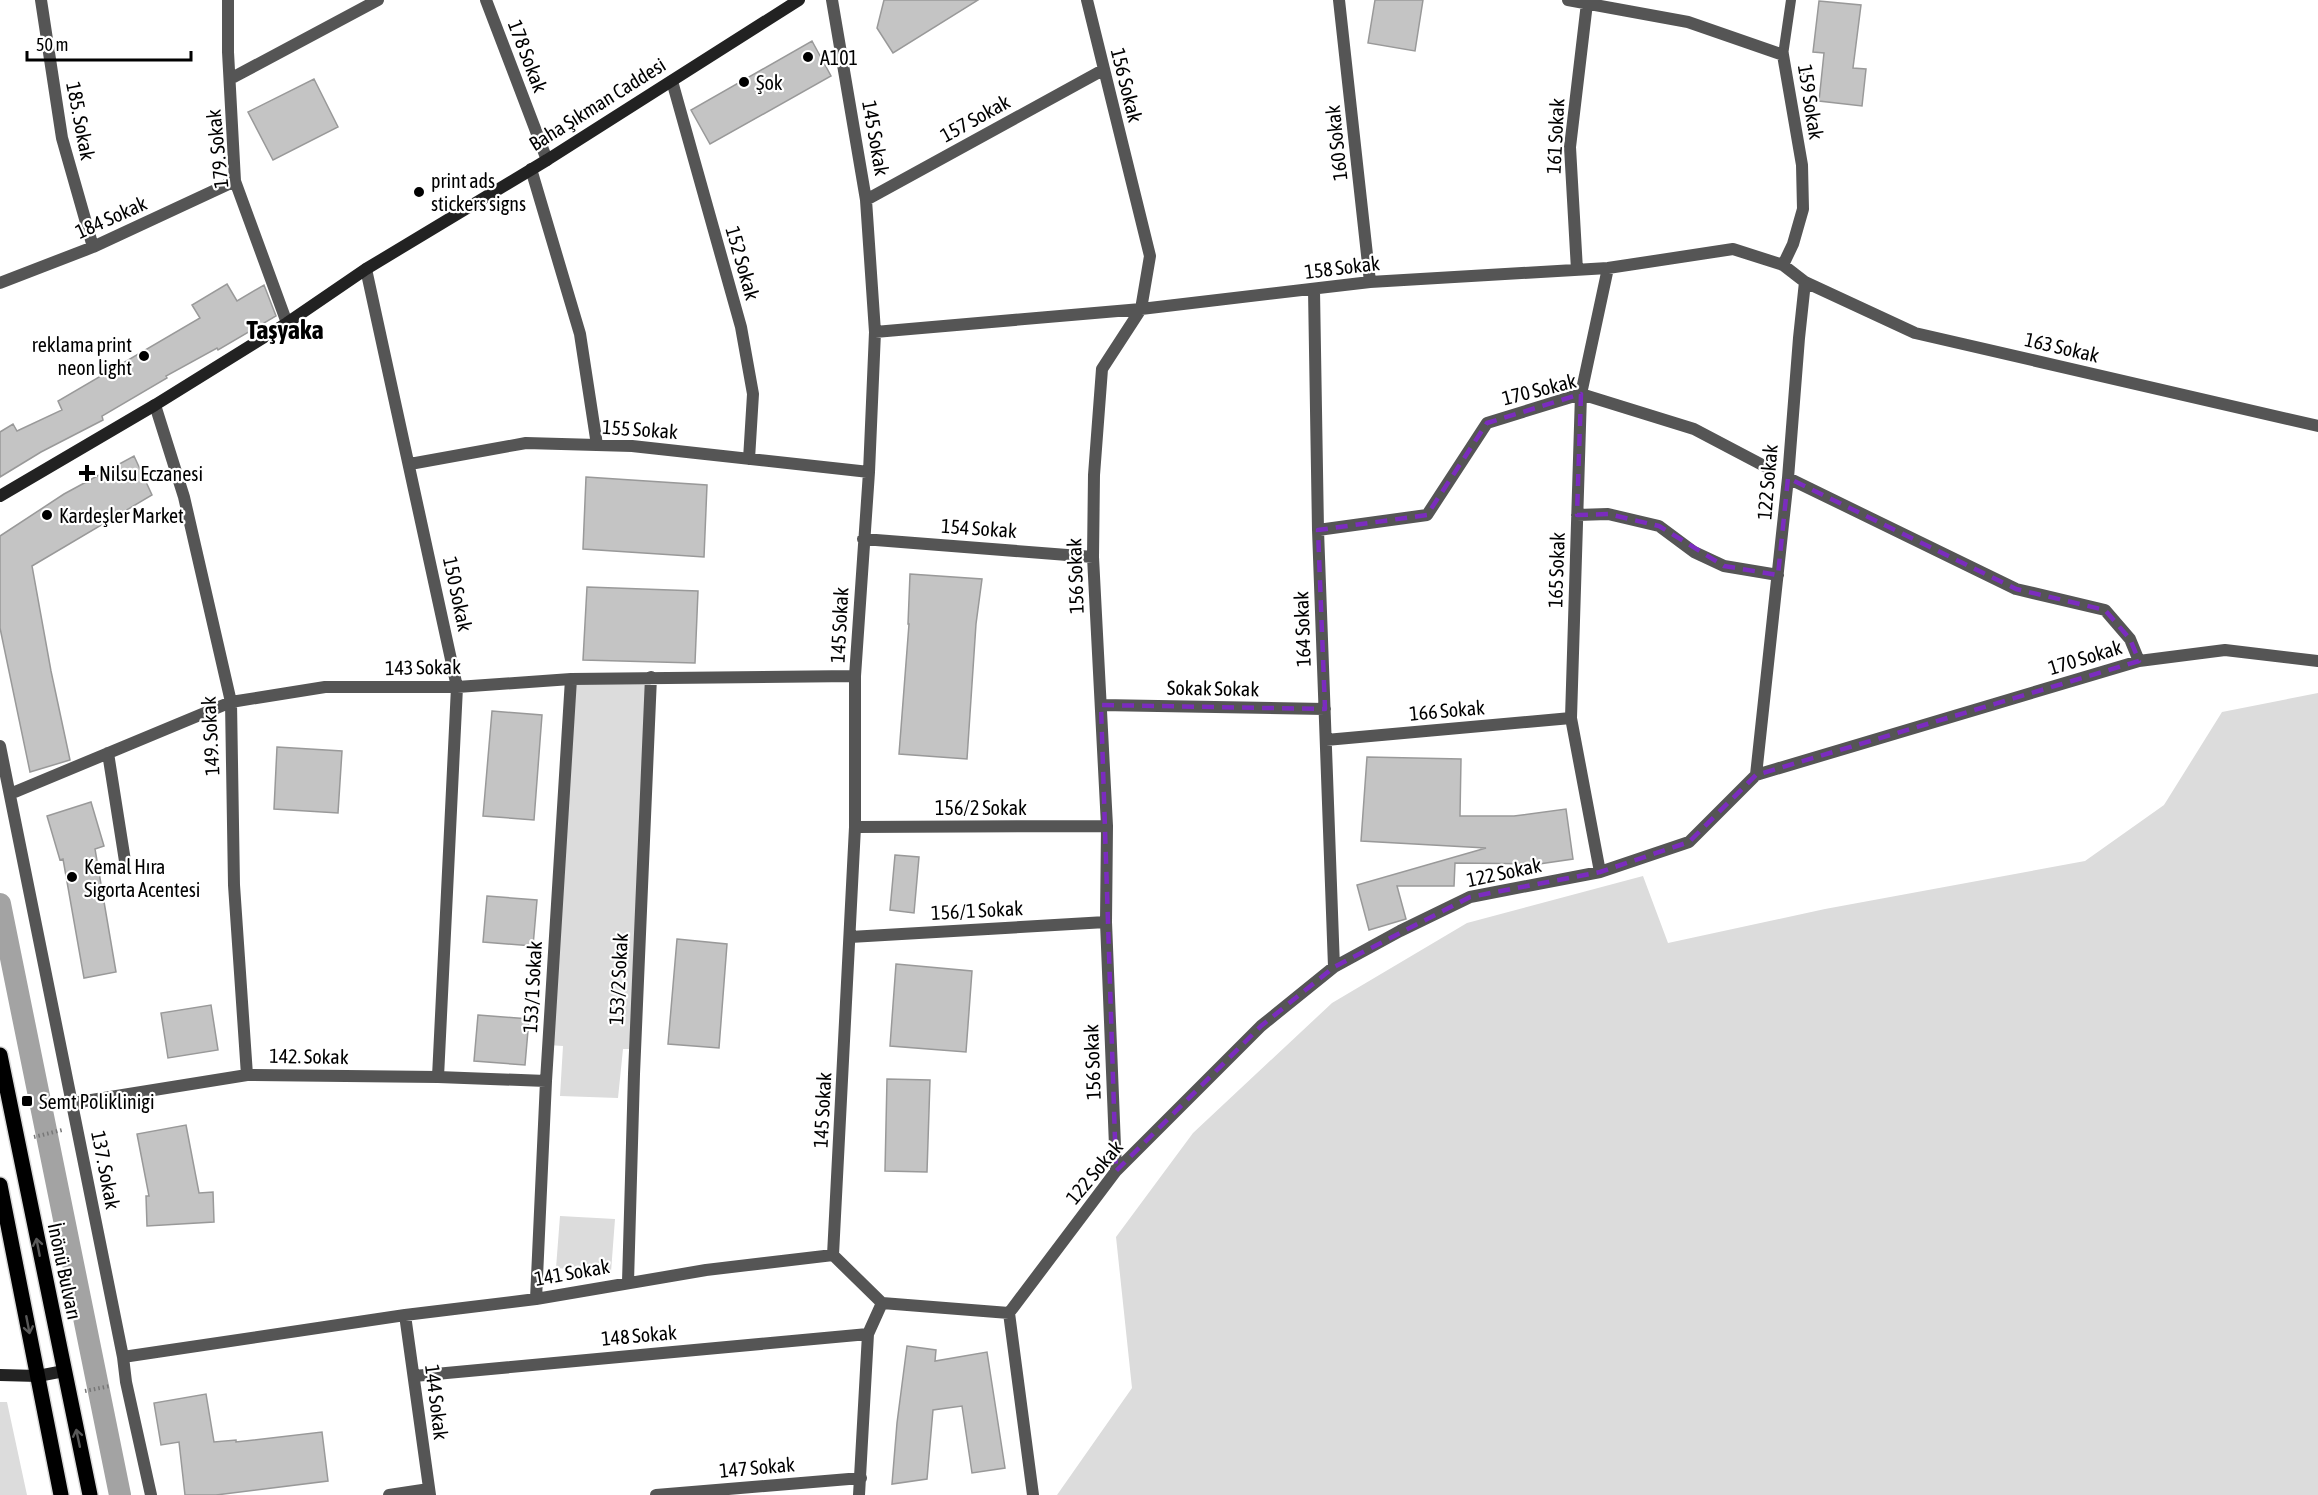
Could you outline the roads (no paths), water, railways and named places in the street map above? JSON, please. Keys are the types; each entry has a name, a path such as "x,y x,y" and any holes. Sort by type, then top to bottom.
{"main road":[{"name":"Baha Şıkman Caddesi","path":"0,496 155,405 287,323 366,269 547,160 799,0"},
{"name":"Baha Şıkman Caddesi","path":"0,488 17,486"},
{"name":"İnönü Bulvarı","path":"0,1055 90,1495"},
{"path":"0,1185 61,1495"},
{"path":"0,1375 38,1376 64,1371"}],"street":[{"name":"185. Sokak","path":"41,0 62,138 93,247"},
{"name":"179. Sokak","path":"228,0 235,181 287,323"},
{"path":"230,79 378,0"},
{"name":"178 Sokak","path":"486,0 547,160"},
{"name":"145 Sokak","path":"832,0 867,200 874,332 869,472 855,676 855,827 834,1255"},
{"name":"156 Sokak","path":"1087,0 1150,256 1141,309 1102,369 1094,475 1093,557 1107,826 1106,922 1116,1171"},
{"name":"160 Sokak","path":"1339,0 1370,282"},
{"name":"159 Sokak","path":"1569,0 1688,22 1783,55 1802,165 1803,209 1793,244 1783,265"},
{"name":"161 Sokak","path":"1577,270 1570,147 1587,3"},
{"name":"157 Sokak","path":"867,200 1103,70"},
{"name":"152 Sokak","path":"672,81 741,327 753,394 749,459"},
{"path":"531,169 580,334 597,445"},
{"name":"184 Sokak","path":"0,283 93,247 235,181"},
{"name":"158 Sokak","path":"874,332 1141,309 1370,282 1608,268 1733,249 1783,265 1805,282"},
{"name":"165 Sokak","path":"1600,873 1571,718 1581,394 1608,268"},
{"name":"150 Sokak","path":"366,269 458,687 438,1077"},
{"name":"163 Sokak","path":"1805,282 1915,333 2318,426"},
{"name":"122 Sokak","path":"1009,1313 1116,1171 1261,1026 1334,967 1400,931 1470,897 1600,873 1689,842 1756,775 1788,478 1805,282"},
{"name":"164 Sokak","path":"1314,290 1318,530 1334,967"},
{"name":"170 Sokak","path":"1318,530 1427,515 1487,423 1581,394 1694,429 1770,469"},
{"name":"149. Sokak","path":"155,405 184,497 231,702 234,885 247,1075"},
{"name":"155 Sokak","path":"410,464 526,443 632,446 869,472"},
{"name":"170 Sokak","path":"1756,775 2139,661 2130,639 2105,610 2016,589 1788,478"},
{"path":"1577,516 1608,514 1659,526 1694,552 1724,566 1778,575"},
{"name":"154 Sokak","path":"863,539 1093,557"},
{"path":"2139,661 2225,650 2318,661"},
{"name":"143 Sokak","path":"10,794 231,702 325,687 458,687 571,679 651,677 855,676"},
{"name":"153/2 Sokak","path":"628,1282 633,1074 651,677"},
{"name":"153/1 Sokak","path":"536,1299 546,1081 571,679"},
{"name":"Sokak Sokak","path":"1101,705 1325,709"},
{"name":"166 Sokak","path":"1326,740 1571,718"},
{"name":"137. Sokak","path":"0,746 73,1103 126,1382 151,1495"},
{"path":"108,753 125,861"},
{"name":"156/2 Sokak","path":"855,827 1107,826"},
{"name":"156/1 Sokak","path":"850,937 1106,922"},
{"name":"142. Sokak","path":"73,1103 247,1075 438,1077 546,1081"},
{"path":"834,1255 882,1303 1009,1313 1033,1495"},
{"name":"141 Sokak","path":"123,1357 405,1315 536,1299 706,1270 834,1255"},
{"path":"859,1495 868,1334 882,1303"},
{"name":"144 Sokak","path":"405,1315 429,1492"},
{"name":"148 Sokak","path":"414,1376 868,1334"},
{"name":"147 Sokak","path":"656,1495 861,1478"},
{"path":"389,1495 429,1492"}],"lane":[{"path":"1783,55 1791,0"}],"waterway":[{"path":"0,904 120,1495"}],"place":[{"name":"A101","path":"808,57"},
{"name":"Şok","path":"744,82"},
{"name":"print ads stickers signs","path":"419,192"},
{"name":"reklama print neon light","path":"144,356"},
{"name":"Nilsu Eczanesi","path":"87,473"},
{"name":"Kardeşler Market","path":"47,515"},
{"name":"Kemal Hıra Sigorta Acentesi","path":"72,877"},
{"name":"Semt Poliklinigi","path":"27,1101"}],"district":[{"name":"Taşyaka","path":"285,330"}]}
